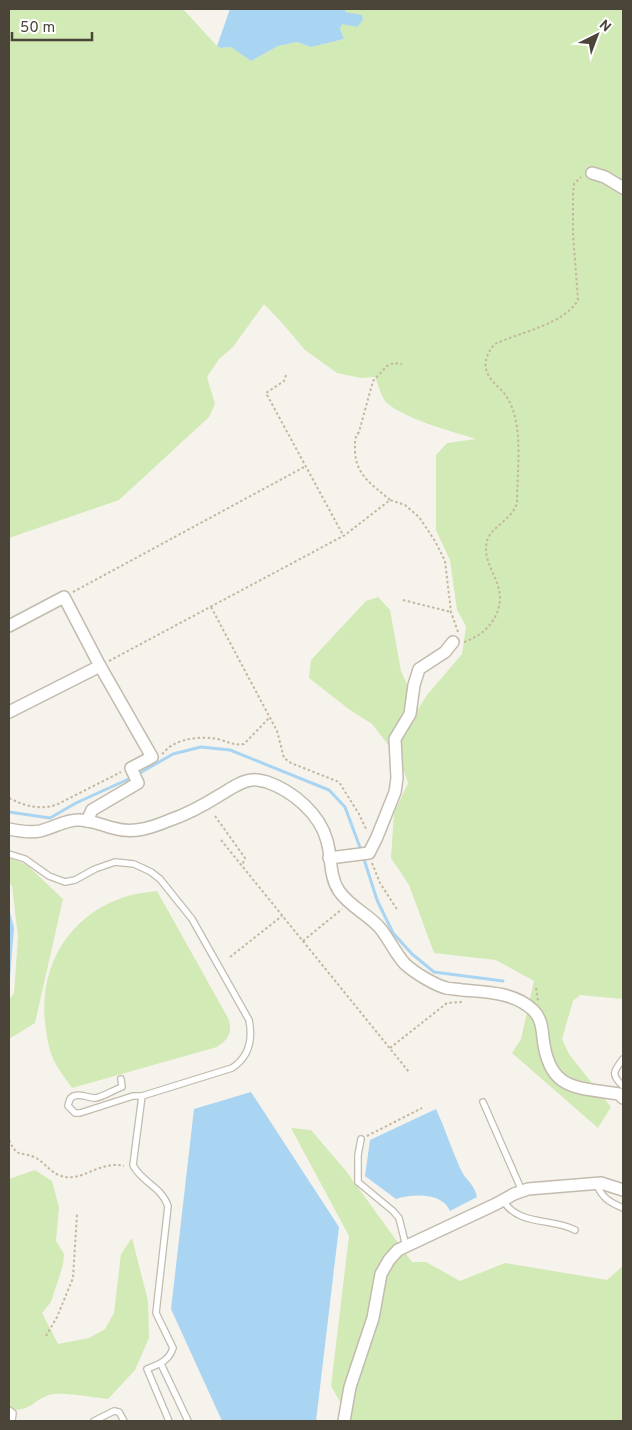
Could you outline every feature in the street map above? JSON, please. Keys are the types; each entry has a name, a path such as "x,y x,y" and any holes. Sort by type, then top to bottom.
{"street":[{"path":"592,173 606,177 623,188"},
{"path":"9,626 64,597 100,666 152,757 131,768 138,783 92,810 87,821"},
{"path":"330,858 352,856 371,849 395,792 397,778 395,739 410,714 414,685 419,669 444,652 454,642"},
{"path":"9,712 100,666"},
{"path":"9,829 24,832 40,831 76,820 125,831 143,829 197,809 240,784 252,780 265,781 293,795 322,827 327,841 333,880 339,891 350,903 379,927 406,964 428,980 446,988 502,994 522,1002 540,1018 548,1060 555,1074 562,1081 571,1086 619,1094 623,1098"},
{"path":"344,1421 350,1387 373,1318 381,1274 389,1260 398,1250 522,1191 560,1185 596,1183 623,1190"}],"lane":[{"path":"9,854 25,859 49,876 65,882 75,880 95,869 115,862 134,864 151,872 160,880 192,919 246,1013 252,1030 251,1043 240,1063 232,1068 80,1113 75,1113 68,1106 69,1100 73,1096 97,1098 122,1087 122,1078"},
{"path":"623,1059 614,1070 615,1076 623,1086"},
{"path":"142,1096 133,1165 164,1196 168,1206 156,1312 173,1348 171,1355 161,1364 147,1369 169,1421"},
{"path":"483,1102 522,1191"},
{"path":"361,1139 358,1155 358,1182 393,1210 399,1218 406,1246"},
{"path":"596,1183 606,1201 623,1208"},
{"path":"503,1200 507,1207 518,1214 540,1222 567,1226 575,1230"},
{"path":"161,1364 188,1421"},
{"path":"9,1410 13,1413 12,1421"},
{"path":"94,1421 114,1411 119,1412 124,1421"}],"path":[{"path":"402,364 394,363 387,366 373,381 368,403 355,437 355,460 362,474 390,500 405,505 419,517 435,540 445,561 451,612 458,631 454,642 458,644 478,637 489,627 500,609 501,591 487,556 487,540 516,510 517,502 517,432 514,414 508,399 486,371 486,359 490,349 495,344 554,321 573,309 578,300 573,234 574,184 581,177 592,173"},
{"path":"286,375 284,381 266,393 343,536"},
{"path":"64,597 306,466"},
{"path":"100,666 343,536 390,500"},
{"path":"403,600 451,612"},
{"path":"211,607 278,731 284,758 291,763 339,782 360,814 380,883 398,911"},
{"path":"152,757 164,752 170,746 197,738 219,740 238,745 244,744 270,717"},
{"path":"9,798 25,806 46,808 56,805 131,768"},
{"path":"215,816 245,858 242,866"},
{"path":"221,840 409,1072"},
{"path":"303,941 350,903"},
{"path":"230,957 282,916"},
{"path":"536,988 538,1003"},
{"path":"390,1048 447,1003 466,1002"},
{"path":"361,1139 422,1108"},
{"path":"9,1140 14,1150 19,1154 36,1158 53,1173 61,1176 75,1177 114,1163 134,1167"},
{"path":"46,1336 57,1318 73,1278 77,1214"}],"green space":[{"path":"9,9 183,9 217,46 221,48 231,47 251,61 278,46 297,42 311,47 344,39 340,29 345,9 623,9 623,999 580,995 573,1001 562,1039 569,1054 611,1107 598,1128 512,1053 521,1039 534,981 496,960 434,953 409,885 391,858 394,813 408,783 400,760 372,724 350,710 309,678 311,660 366,601 378,597 390,610 401,671 418,709 427,695 462,654 466,626 457,610 450,560 436,530 436,455 447,443 476,439 428,424 394,408 384,399 375,377 361,378 337,373 305,350 264,304 233,347 219,359 207,377 215,404 209,417 119,500 9,538"},
{"path":"9,858 27,865 63,899 35,1023 9,1039 9,1000 14,993 18,937 12,886 9,882"},
{"path":"157,891 228,1018 229,1035 217,1047 72,1088 54,1060 47,1037 44,1007 46,985 52,965 74,929 90,915 109,903 131,895"},
{"path":"291,1128 311,1130 346,1171 412,1262 426,1262 460,1281 505,1263 607,1280 623,1266 623,1421 351,1421 331,1386 349,1236"},
{"path":"35,1170 52,1181 59,1207 56,1241 64,1254 63,1265 51,1302 42,1313 58,1344 89,1338 105,1329 114,1313 121,1254 132,1238 148,1301 149,1338 135,1370 108,1399 54,1394 23,1409 9,1410 9,1179"}],"water":[{"path":"230,9 345,9 345,12 362,15 363,20 357,27 342,24 340,29 344,39 311,47 297,42 278,46 251,61 231,47 221,48 217,46"},
{"path":"9,908 14,928 9,991"},
{"path":"251,1092 339,1227 316,1421 222,1421 171,1309 194,1109"},
{"path":"436,1109 460,1168 474,1188 477,1197 450,1211 440,1200 426,1196 410,1196 396,1199 365,1176 370,1140"}],"waterway":[{"path":"9,812 50,818 76,803 131,778 173,754 201,747 230,750 329,790 345,807 361,850"},
{"path":"363,856 377,900 393,933 412,954 434,972 503,981"}]}
